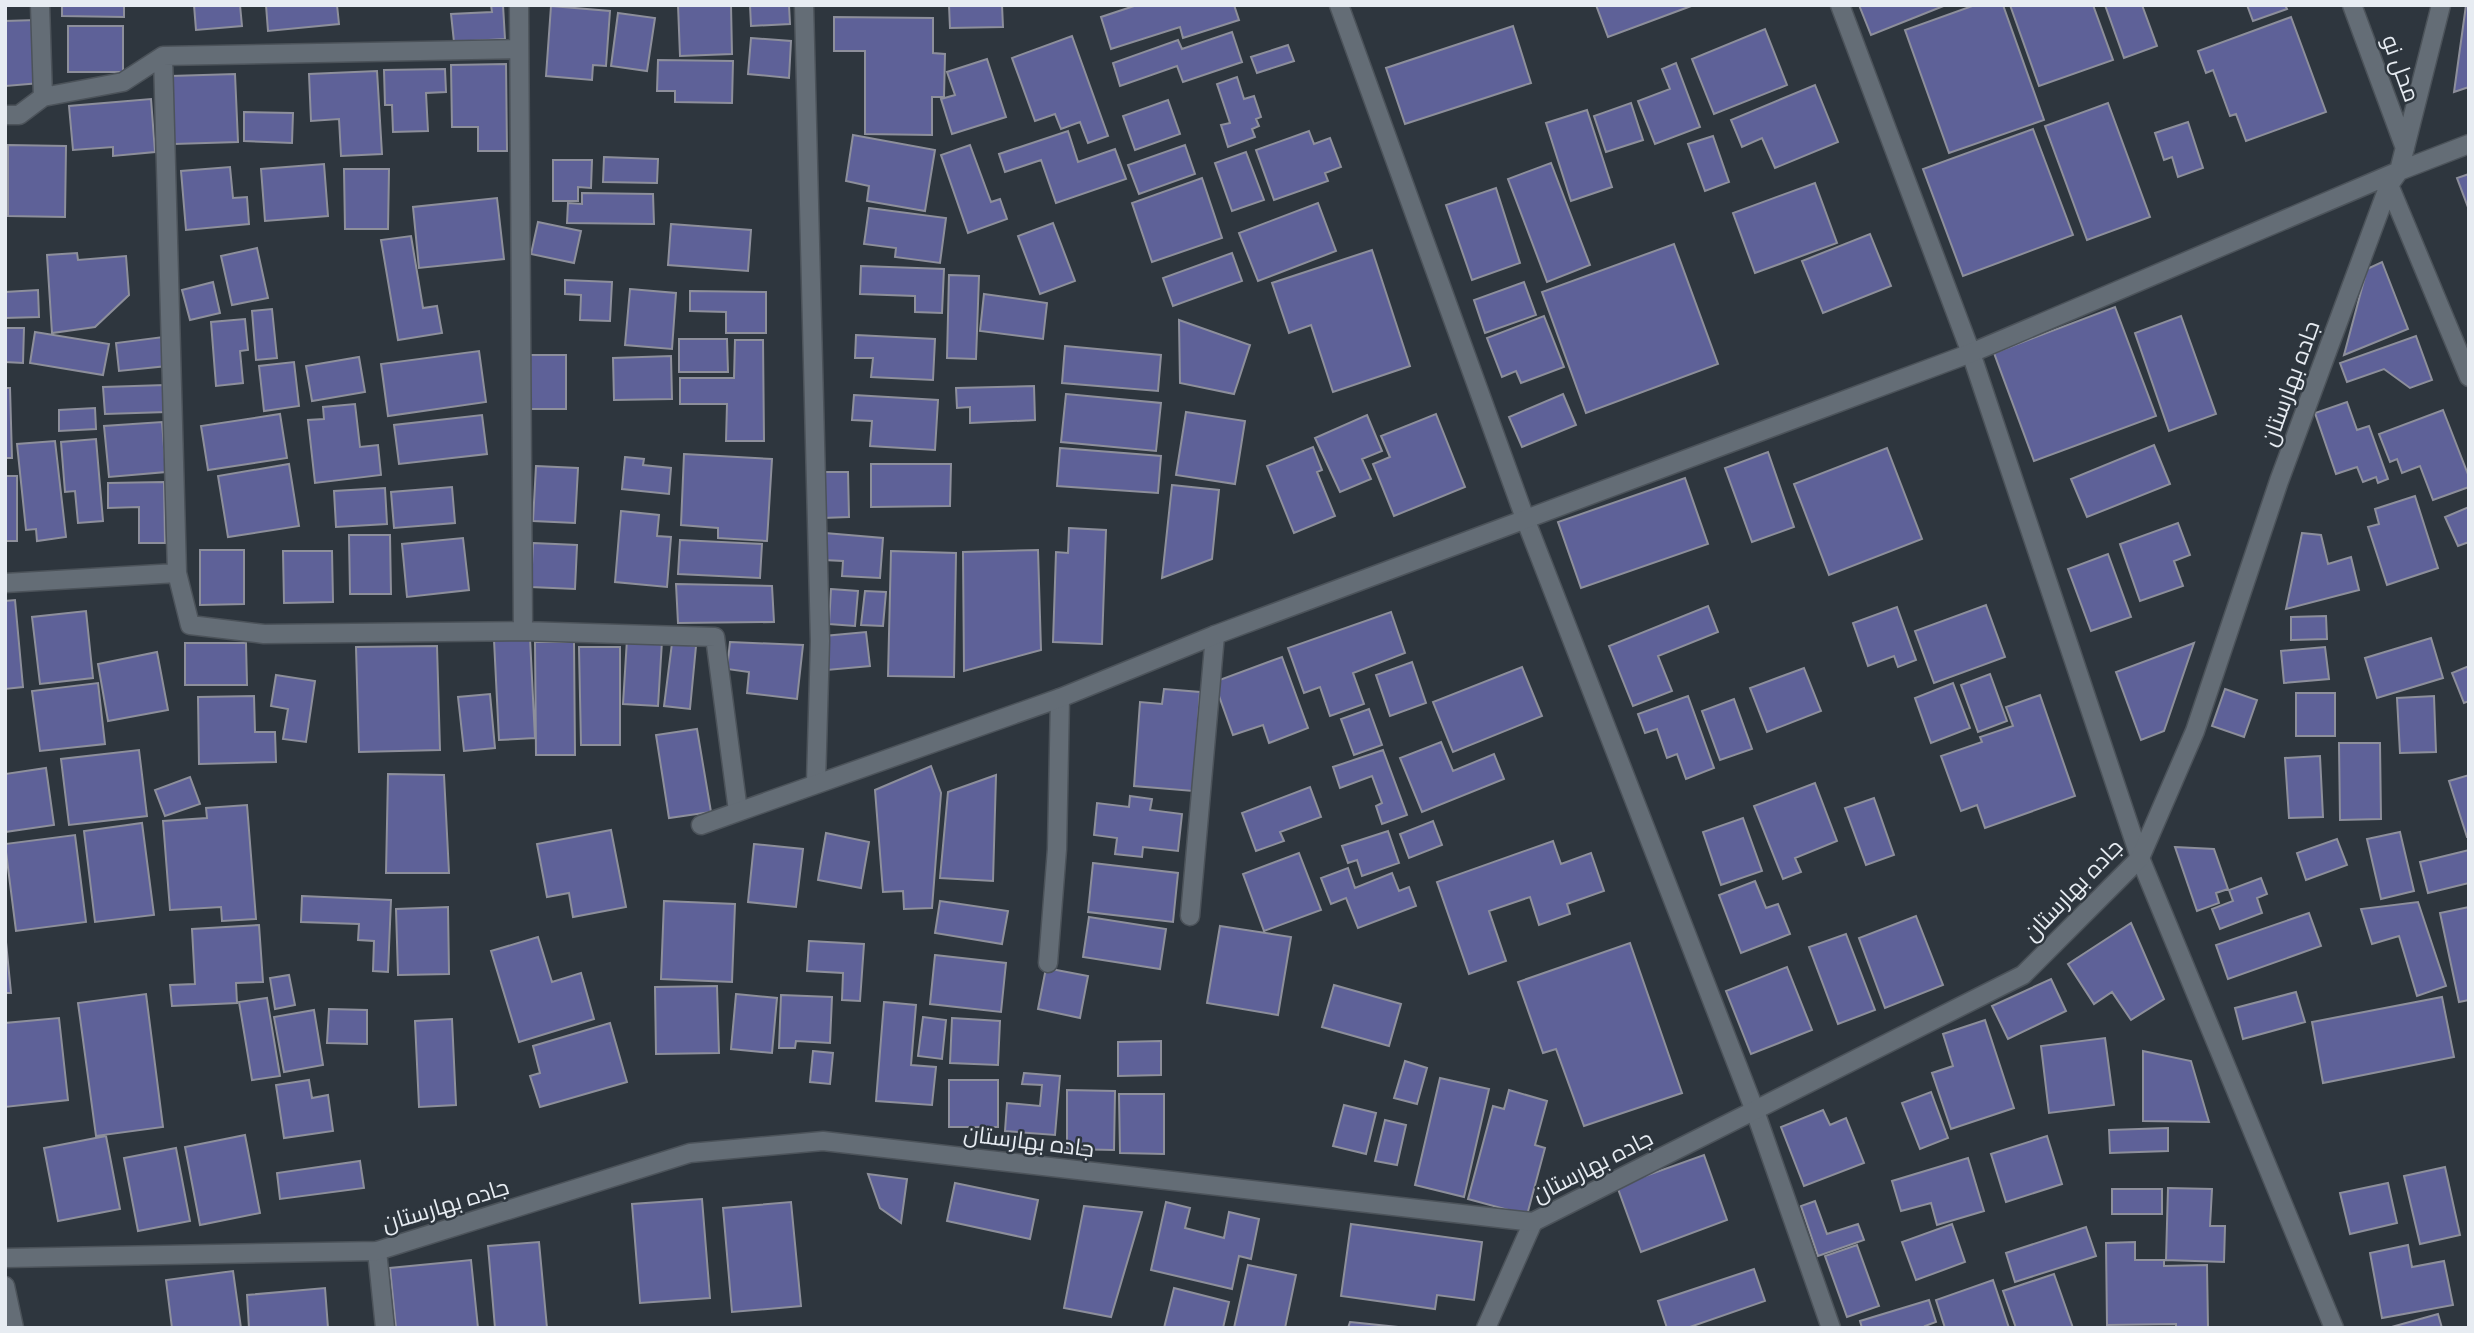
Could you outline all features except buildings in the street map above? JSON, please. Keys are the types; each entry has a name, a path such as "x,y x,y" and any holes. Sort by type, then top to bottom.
{"street":[{"path":"40,5 43,97"},
{"path":"519,5 523,631"},
{"path":"804,5 820,641 816,783"},
{"path":"1339,5 1526,521 1755,1111 1831,1328"},
{"path":"1840,5 1971,353 2140,858 2334,1328"},
{"name":"محل نو","path":"2352,5 2405,148"},
{"name":"جاده بهارستان","path":"5,1258 377,1251 690,1153 822,1141 1533,1222 2024,975 2140,858 2195,731 2278,481 2405,148 2441,5"},
{"path":"5,115 19,115 43,97 123,82 163,55 519,50"},
{"path":"163,55 177,573 190,625 264,634 523,631 715,637 738,811"},
{"path":"702,825 1060,698 1215,635 1971,353 2394,178 2469,144"},
{"path":"2394,178 2469,377"},
{"path":"5,583 177,573"},
{"path":"1190,916 1215,635"},
{"path":"1048,963 1057,849 1060,698"},
{"path":"1486,1328 1533,1222"},
{"path":"377,1251 385,1328"},
{"path":"5,1286 14,1328"}]}
